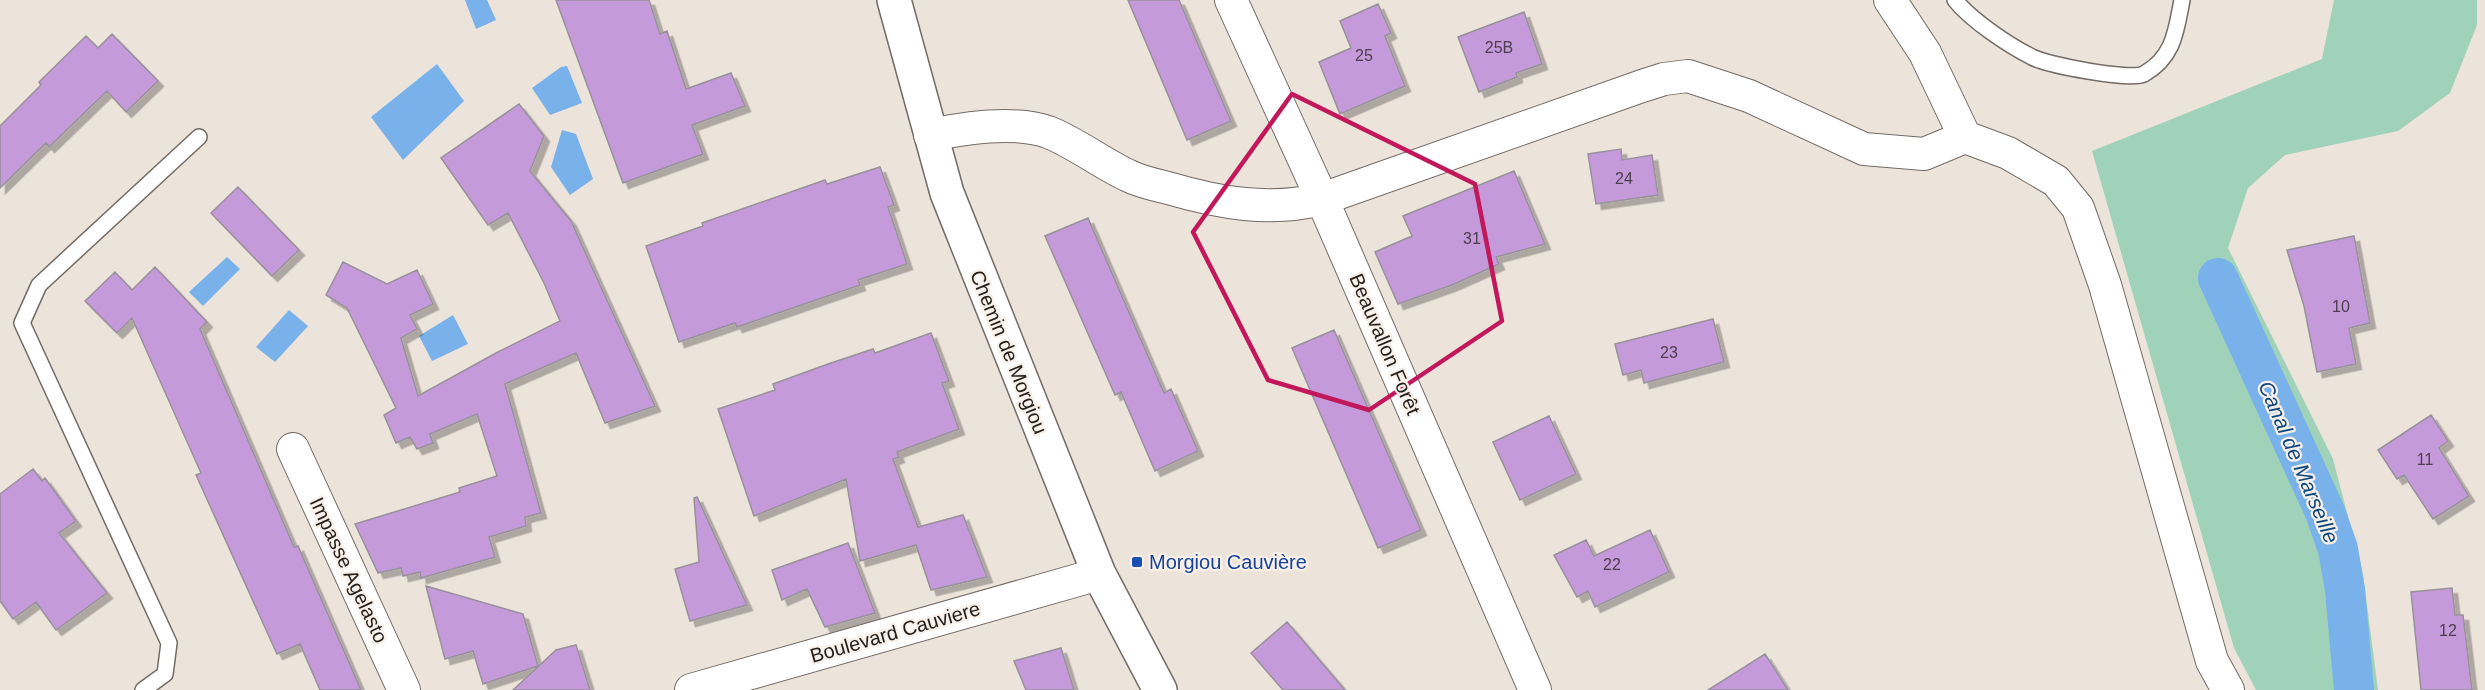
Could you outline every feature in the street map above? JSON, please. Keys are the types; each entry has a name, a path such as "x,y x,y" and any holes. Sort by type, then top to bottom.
{"street":[{"name":"Chemin de Morgiou","path":"894,0 947,193 1099,574 1160,690"},
{"name":"Beauvallon Forêt","path":"1231,0 1322,199 1535,690"},
{"path":"1890,0 1925,53 1965,136 2008,153 2056,181 2078,208 2105,285 2212,661 2228,690"},
{"path":"930,135 969,128 1019,128 1048,132 1132,178 1213,201 1269,206 1301,204 1322,199 1631,90 1664,79 1688,76 1749,96 1864,149 1924,154 1965,136"},
{"name":"Impasse Agelasto","path":"293,449 404,690"},
{"name":"Boulevard Cauviere","path":"691,690 1099,574"}],"lane":[{"path":"1955,0 1966,14 2033,58 2112,76 2142,75 2167,55 2174,38 2182,0"},
{"path":"143,690 165,674 169,643 22,323 39,285 199,136"}],"highlighted area":[{"path":"1292,94 1475,184 1502,321 1369,410 1268,380 1193,232"}],"green space":[{"path":"2334,0 2477,0 2477,25 2450,93 2398,131 2285,155 2248,188 2228,248 2333,459 2363,574 2378,690 2256,690 2234,648 2092,151 2322,59"}],"water":[{"path":"465,0 487,0 496,20 476,29"},
{"path":"437,64 464,101 403,160 371,117"},
{"path":"567,66 582,103 550,115 532,88 561,67"},
{"path":"562,130 576,134 593,179 570,195 551,167"},
{"path":"227,257 240,269 203,306 189,292"},
{"path":"289,310 308,326 275,362 256,347"},
{"path":"453,315 468,344 432,361 419,336"}],"building":[{"path":"556,0 649,0 660,34 667,31 686,89 731,73 745,106 692,125 703,154 623,183"},
{"path":"1128,0 1179,0 1231,121 1187,140"},
{"path":"1378,4 1391,33 1385,36 1405,86 1340,114 1319,62 1351,48 1340,21"},
{"path":"1524,12 1542,64 1516,73 1517,77 1479,92 1458,37"},
{"path":"112,34 158,81 126,112 107,91 49,147 46,143 0,188 0,126 41,85 39,82 86,36 98,48"},
{"path":"519,104 544,136 530,171 571,221 655,406 605,423 576,353 505,384 541,513 525,517 526,526 489,537 495,557 421,578 420,572 403,576 401,568 378,573 355,524 460,492 459,488 497,476 477,414 430,434 433,443 417,449 410,437 396,443 384,415 396,408 347,308 326,295 343,262 387,284 417,270 433,304 410,315 417,329 401,338 418,396 560,321 544,283 508,213 488,225 441,158"},
{"path":"1621,149 1622,160 1652,155 1658,195 1596,204 1588,154"},
{"path":"880,167 894,205 888,207 907,264 858,280 860,285 737,327 735,323 679,342 646,246 703,226 702,223 825,180 827,184"},
{"path":"1514,171 1545,244 1496,257 1499,264 1452,285 1398,304 1375,252 1412,236 1403,216"},
{"path":"238,187 299,250 272,276 211,213"},
{"path":"1088,218 1164,393 1171,389 1198,451 1155,471 1121,392 1115,395 1045,236"},
{"path":"2354,236 2370,323 2349,328 2356,364 2317,372 2304,306 2287,250"},
{"path":"155,267 207,322 200,329 294,547 298,546 361,690 320,690 300,644 277,654 196,475 201,473 132,318 117,333 85,301 115,272 132,290"},
{"path":"1713,319 1724,362 1644,383 1641,370 1623,375 1615,344"},
{"path":"1334,330 1421,530 1378,548 1292,348"},
{"path":"931,333 949,381 942,383 959,429 897,452 899,457 893,459 918,527 963,515 987,577 931,590 916,545 860,561 846,479 754,516 718,409 775,390 773,384 828,364 873,349 875,353"},
{"path":"2431,415 2448,441 2439,448 2469,496 2433,519 2404,475 2397,479 2378,450"},
{"path":"1549,416 1576,474 1520,500 1493,442"},
{"path":"33,469 42,481 45,478 76,521 59,533 107,593 56,630 36,602 13,619 0,601 0,494"},
{"path":"697,497 747,605 690,621 675,569 699,562 694,498"},
{"path":"1650,530 1669,572 1595,607 1588,591 1577,597 1554,555 1586,540 1594,556"},
{"path":"848,543 875,613 825,627 807,589 782,600 772,570"},
{"path":"426,586 523,614 538,666 483,684 473,651 445,659"},
{"path":"2452,588 2455,615 2463,615 2472,690 2421,690 2411,592"},
{"path":"1287,622 1345,690 1283,690 1251,653"},
{"path":"576,645 590,690 513,690 556,650"},
{"path":"1061,648 1074,690 1026,690 1014,661"},
{"path":"1765,654 1788,690 1708,690"}],"waterway":[{"name":"Canal de Marseille","path":"2218,278 2325,512 2338,549 2345,590 2354,690"}],"place":[{"name":"Morgiou Cauvière","path":"1137,562"}]}
